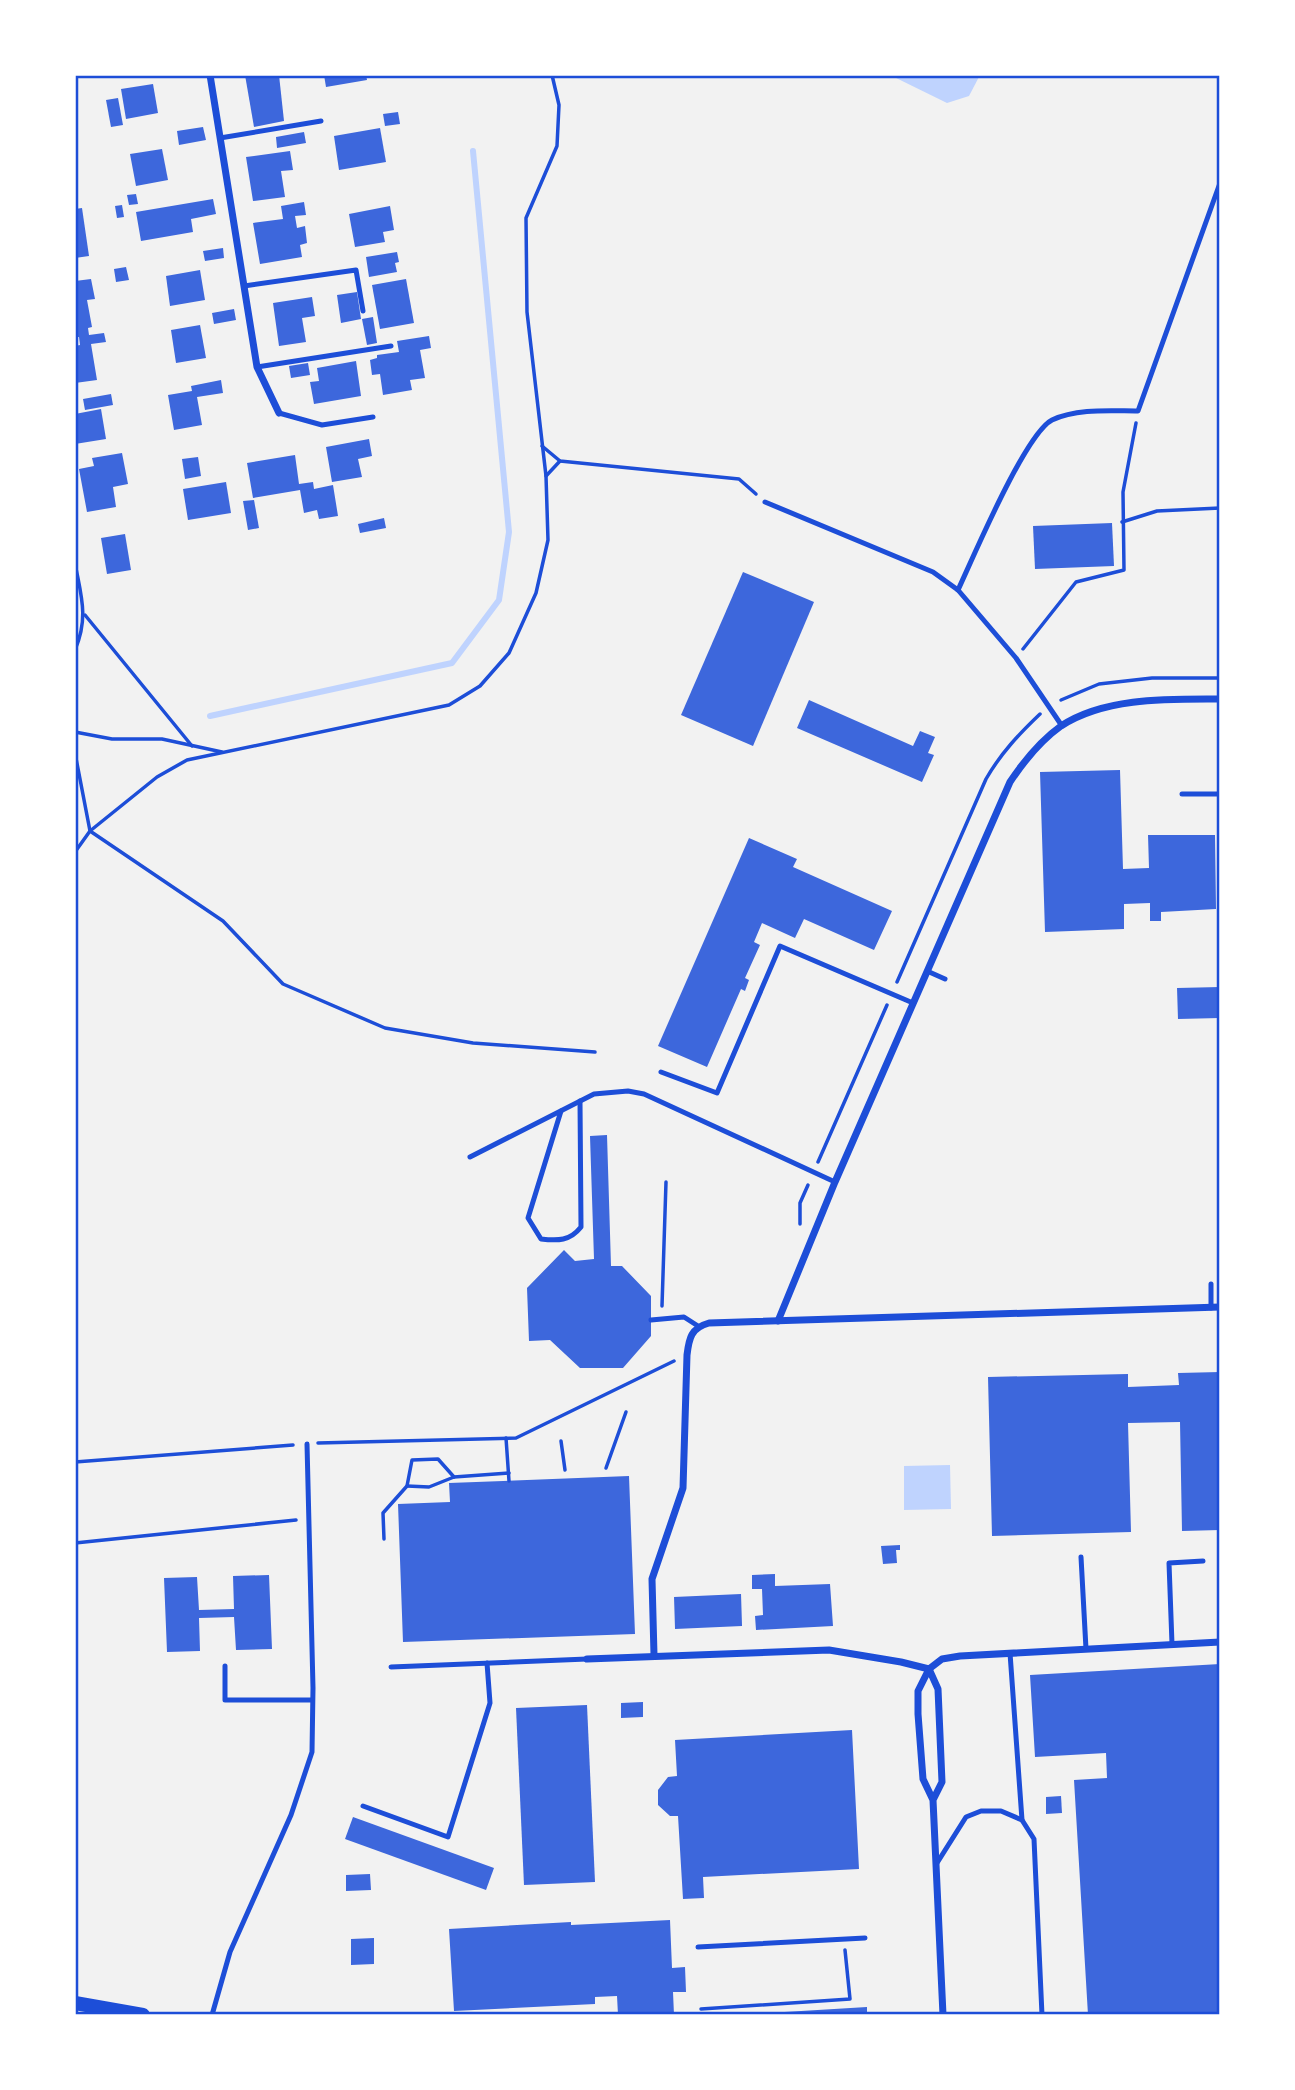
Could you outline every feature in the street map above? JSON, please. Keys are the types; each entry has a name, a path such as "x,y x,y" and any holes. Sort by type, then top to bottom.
{"main road":[{"path":"75,2003 143,2015"}],"street":[{"path":"210,75 257,367 279,413"},
{"path":"778,1321 835,1182 1010,782 1026,758 1062,726 1100,709 1134,703 1220,699"},
{"path":"654,1655 652,1578 683,1488 687,1355 690,1336 698,1326 709,1323 1216,1308"},
{"path":"943,2015 933,1800 923,1779 918,1714 918,1691 929,1669 942,1659 1220,1642"},
{"path":"587,1659 829,1650 929,1669"},
{"path":"929,1669 938,1689 942,1782 933,1800"}],"lane":[{"path":"220,138 321,121"},
{"path":"958,590 1021,458 1050,421 1086,412 1138,411 1220,183"},
{"path":"244,286 356,270 363,311"},
{"path":"257,367 391,346"},
{"path":"279,413 322,425 373,417"},
{"path":"765,502 933,572 958,590 1016,658 1062,726"},
{"path":"1182,794 1220,794"},
{"path":"661,1072 717,1093 780,946 913,1003"},
{"path":"927,971 945,979"},
{"path":"470,1157 594,1094 628,1091 644,1094 835,1182"},
{"path":"561,1111 528,1218 541,1239 558,1241 574,1236 581,1227 580,1101"},
{"path":"1211,1284 1216,1308"},
{"path":"651,1320 684,1317 698,1326"},
{"path":"212,2015 230,1952 291,1815 312,1752 307,1444"},
{"path":"1081,1557 1086,1649"},
{"path":"1172,1644 1169,1563 1203,1561"},
{"path":"1010,1653 1022,1820 1034,1839 1042,2015"},
{"path":"390,1667 587,1659"},
{"path":"363,1806 448,1837 489,1703 487,1663"},
{"path":"225,1666 225,1700 312,1700"},
{"path":"937,1863 966,1816 981,1811 1001,1811 1022,1820"},
{"path":"698,1947 865,1938"}],"path":[{"path":"75,852 90,831 167,771 187,760 449,705 480,686 509,653 536,593 548,540 545,476 527,312 526,218 557,146 559,105 552,75"},
{"path":"1016,658 1076,582 1124,569 1123,492 1138,411"},
{"path":"542,446 560,461 740,479 765,502"},
{"path":"545,476 560,461"},
{"path":"1122,522 1157,511 1220,508"},
{"path":"75,563 85,615 83,632 75,650"},
{"path":"85,615 192,746"},
{"path":"75,732 112,739 162,739 224,752"},
{"path":"75,753 90,831 223,921 283,984 385,1028 473,1043 595,1052"},
{"path":"662,1319 666,1182"},
{"path":"75,1462 307,1444 516,1438 687,1355"},
{"path":"606,1468 626,1412"},
{"path":"506,1438 509,1481"},
{"path":"561,1440 565,1470"},
{"path":"384,1539 383,1513 407,1486 412,1460 438,1459 454,1476"},
{"path":"407,1486 429,1487 454,1476 509,1473"},
{"path":"75,1543 309,1519"},
{"path":"701,2008 849,1999 844,1939"}],"water":[{"path":"890,75 980,75 969,96 947,103"},
{"path":"950,1465 951,1509 904,1510 904,1466"}],"building":[{"path":"245,75 279,75 284,121 254,127"},
{"path":"324,75 366,75 367,80 326,87"},
{"path":"153,84 158,113 126,119 121,89"},
{"path":"118,98 123,125 111,127 106,100"},
{"path":"398,112 400,124 385,126 383,114"},
{"path":"203,127 206,140 179,145 177,131"},
{"path":"380,128 386,162 339,170 334,136"},
{"path":"304,132 306,143 277,148 276,137"},
{"path":"162,149 168,180 136,186 130,154"},
{"path":"290,151 293,170 281,171 285,197 253,201 246,157"},
{"path":"136,194 138,204 129,205 127,195"},
{"path":"213,199 216,214 191,219 193,232 141,241 136,212"},
{"path":"304,202 306,215 295,216 297,228 305,226 307,243 300,245 302,257 260,264 253,223 283,219 281,206"},
{"path":"122,205 124,217 117,218 115,206"},
{"path":"390,206 394,230 383,232 385,242 355,247 349,214"},
{"path":"82,208 89,256 75,258 75,209"},
{"path":"223,248 224,258 205,261 203,251"},
{"path":"397,252 397,272 369,277 366,257"},
{"path":"126,267 129,280 116,282 114,269"},
{"path":"200,270 205,300 170,306 166,276"},
{"path":"91,279 95,299 87,300 92,327 88,328 89,335 104,333 106,342 91,344 97,380 75,383 75,346 80,345 79,337 75,337 75,281"},
{"path":"406,279 414,323 380,329 372,285"},
{"path":"357,292 361,319 341,323 337,295"},
{"path":"312,297 315,316 302,318 306,342 279,346 273,303"},
{"path":"234,309 236,320 214,324 212,313"},
{"path":"373,317 377,343 367,345 362,319"},
{"path":"200,325 206,358 176,363 171,330"},
{"path":"429,336 431,348 420,350 425,378 410,380 412,390 383,395 380,374 372,375 370,360 377,358 377,355 399,352 397,341"},
{"path":"356,361 361,396 314,404 310,382 319,381 317,368"},
{"path":"308,363 310,375 291,378 289,366"},
{"path":"221,380 223,393 197,397 202,425 174,430 168,395 192,391 191,386"},
{"path":"111,394 113,405 85,410 83,399"},
{"path":"101,409 106,439 75,444 75,414"},
{"path":"369,439 372,456 358,459 362,477 332,482 326,447"},
{"path":"122,453 128,484 113,487 116,507 87,512 79,469 94,466 92,458"},
{"path":"295,455 299,484 313,482 314,489 333,485 338,516 319,519 317,510 304,513 300,490 253,498 247,463"},
{"path":"198,457 201,476 185,479 182,459"},
{"path":"226,482 231,513 188,520 183,489"},
{"path":"254,500 259,528 248,530 243,501"},
{"path":"384,518 386,528 360,533 358,524"},
{"path":"1112,523 1114,566 1035,569 1033,526"},
{"path":"125,534 131,570 107,574 101,538"},
{"path":"743,572 814,602 753,746 681,715"},
{"path":"809,700 913,746 920,731 935,737 928,753 934,755 922,782 797,728"},
{"path":"1120,770 1123,869 1149,868 1148,835 1215,835 1216,909 1161,912 1161,921 1150,921 1150,903 1124,904 1124,929 1045,932 1040,772"},
{"path":"749,838 797,859 793,867 892,911 874,950 804,919 795,938 762,923 754,942 760,945 745,978 749,980 745,991 741,989 707,1067 658,1046"},
{"path":"1220,987 1220,1018 1178,1019 1177,988"},
{"path":"607,1135 611,1266 622,1266 651,1296 651,1336 623,1368 580,1368 550,1340 529,1341 527,1288 564,1250 575,1261 594,1259 590,1136"},
{"path":"1220,1372 1220,1530 1182,1531 1180,1422 1128,1423 1131,1532 992,1536 988,1377 1128,1374 1128,1387 1179,1385 1178,1373"},
{"path":"629,1476 635,1634 403,1642 398,1504 450,1502 449,1483"},
{"path":"900,1545 900,1550 896,1550 897,1563 883,1564 881,1546"},
{"path":"775,1574 775,1586 830,1584 833,1626 756,1630 755,1616 763,1615 762,1589 752,1589 752,1575"},
{"path":"269,1575 272,1649 236,1650 234,1617 199,1618 200,1651 167,1652 164,1578 197,1577 199,1610 234,1609 233,1576"},
{"path":"741,1594 742,1626 675,1629 674,1597"},
{"path":"1220,1664 1220,2015 1088,2015 1074,1780 1107,1778 1106,1753 1035,1757 1030,1675"},
{"path":"643,1702 643,1717 621,1718 621,1703"},
{"path":"587,1705 595,1882 524,1885 516,1708"},
{"path":"852,1730 859,1869 703,1877 704,1898 683,1899 678,1816 670,1816 658,1805 658,1790 668,1777 677,1776 675,1740"},
{"path":"1061,1796 1062,1813 1046,1814 1046,1797"},
{"path":"353,1817 494,1868 486,1890 345,1839"},
{"path":"370,1874 371,1890 346,1891 346,1875"},
{"path":"670,1920 672,1968 685,1967 686,1992 673,1992 674,2015 618,2015 617,1996 595,1997 595,2004 454,2011 449,1929"},
{"path":"374,1938 374,1964 351,1965 351,1939"},
{"path":"867,2007 867,2015 768,2015 768,2013"}],"waterway":[{"path":"210,716 452,663 499,600 509,532 473,151"}]}
